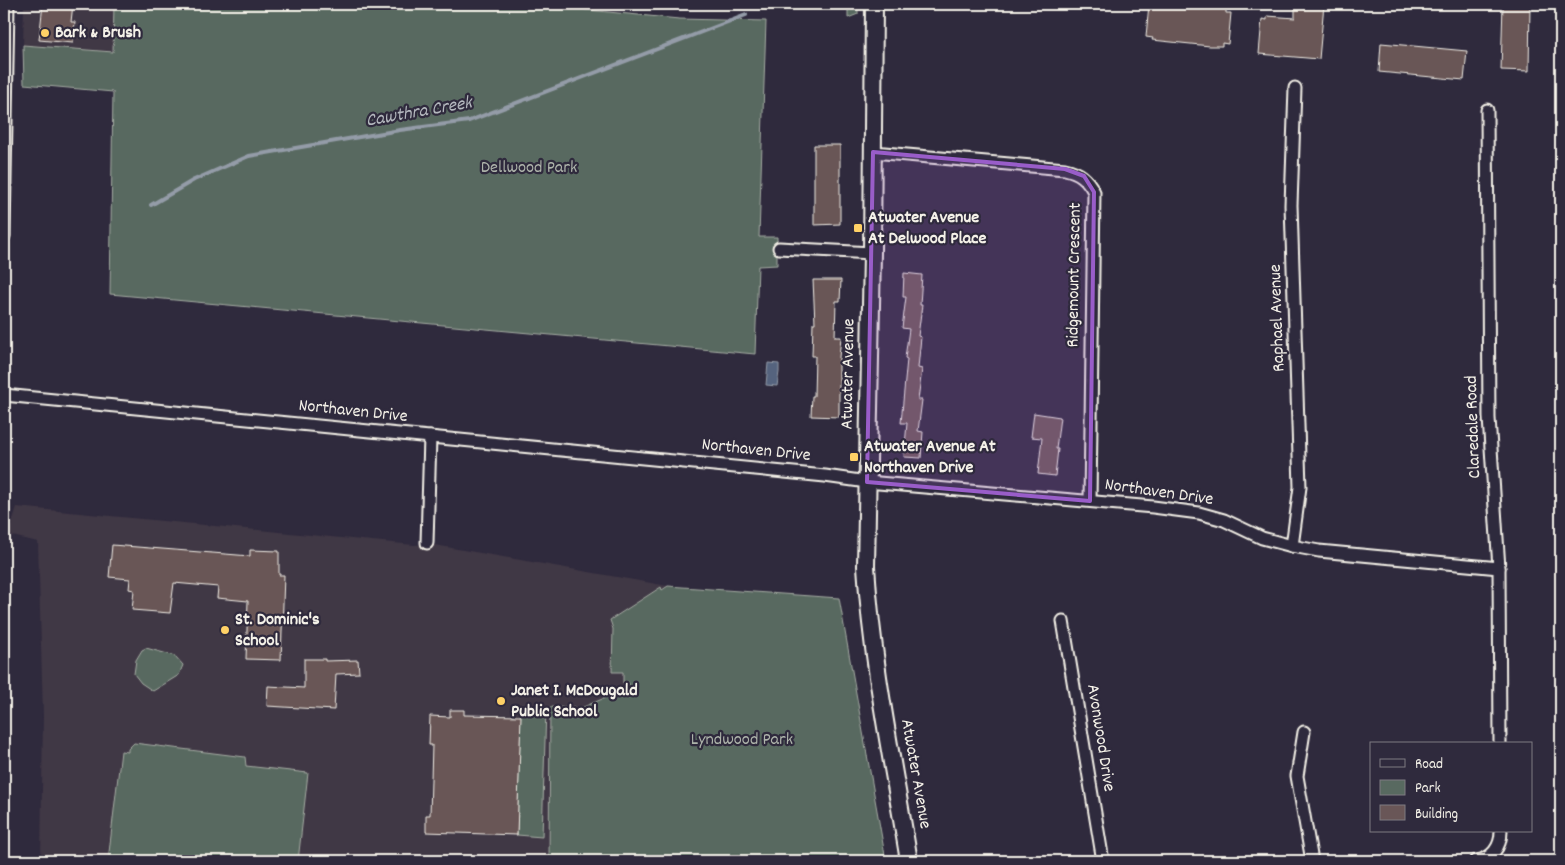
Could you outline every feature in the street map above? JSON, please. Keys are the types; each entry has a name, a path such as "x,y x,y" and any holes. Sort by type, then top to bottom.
{"street":[{"path":"4,236 5,58 8,4"},
{"name":"Atwater Avenue","path":"874,4 872,253 866,566 868,605 875,660 909,861"},
{"name":"Raphael Avenue","path":"1292,546 1300,478 1291,205 1295,88"},
{"name":"Claredale Road","path":"1487,110 1490,418 1499,568 1500,742"},
{"name":"Ridgemount Crescent","path":"873,152 1065,169 1076,172 1090,182 1094,192 1090,502"},
{"path":"779,248 872,253"},
{"name":"Northaven Drive","path":"4,395 825,476 867,482 1199,513 1224,520 1262,538 1319,551 1499,568"},
{"path":"427,543 430,437"},
{"name":"Avonwood Drive","path":"1063,621 1103,861"},
{"path":"1304,732 1297,776 1312,861"},
{"path":"1476,861 1493,854 1501,840 1501,832"}],"highlighted area":[{"path":"873,152 1065,169 1084,176 1094,192 1090,501 867,482"}],"shaded area":[{"path":"24,4 114,4 114,52 23,45"},
{"path":"17,507 414,545 429,544 668,586 610,620 613,629 612,672 623,672 629,683 628,698 607,697 581,708 550,708 549,861 41,861 43,715 38,542 8,535"}],"green space":[{"name":"Dellwood Park","path":"114,4 527,4 679,19 766,21 759,237 777,237 777,265 758,266 755,354 110,294 113,92 24,84 23,45 113,52"},
{"path":"808,4 858,4 858,14 848,18 848,8"},
{"name":"Lyndwood Park","path":"668,586 839,598 886,861 549,861 550,707 581,708 607,697 628,698 629,683 623,683 623,672 612,672 613,629 610,620 661,587 662,590"},
{"path":"146,648 175,656 183,665 179,675 153,691 141,683 134,674 136,660 142,650"},
{"path":"521,707 546,708 542,837 517,835"},
{"path":"134,743 245,757 246,766 308,773 298,861 108,861 121,751 128,752 128,749"}],"water":[{"path":"768,363 779,364 777,386 766,385"}],"building":[{"path":"43,4 73,4 71,22 75,22 73,43 39,40"},
{"path":"1149,4 1184,4 1226,9 1226,13 1231,13 1228,44 1222,43 1222,46 1210,46 1152,40 1153,38 1146,37"},
{"path":"1295,4 1324,4 1319,59 1259,54 1262,19 1267,20 1267,16 1295,18"},
{"path":"1503,4 1530,4 1529,71 1501,70"},
{"path":"1381,43 1467,51 1464,80 1379,72"},
{"path":"814,145 840,145 840,224 814,225"},
{"path":"904,273 922,275 920,305 922,305 918,336 921,337 918,368 922,369 918,400 922,400 918,431 923,432 921,458 904,457 907,423 901,423 907,359 905,358 909,329 902,328 906,297 903,297"},
{"path":"813,280 841,280 840,301 836,301 835,337 841,337 839,417 811,416 812,396 814,396 815,356 812,356 813,323 815,323"},
{"path":"1034,413 1060,417 1055,476 1038,474 1042,438 1031,437"},
{"path":"112,545 250,556 250,550 279,551 279,575 284,575 281,660 246,659 248,601 217,598 218,587 174,583 170,613 132,610 134,590 129,589 130,579 109,577"},
{"path":"304,659 325,659 325,661 358,660 359,673 336,674 334,710 267,706 268,686 304,688"},
{"path":"450,710 464,710 464,715 521,716 517,835 426,832 426,815 430,815 432,745 429,745 430,716 450,717"}],"waterway":[{"name":"Cawthra Creek","path":"151,205 194,180 249,156 400,130 469,121 746,15"}],"place":[{"name":"Bark & Brush","path":"45,33"},
{"name":"Atwater Avenue At Delwood Place","path":"858,228"},
{"name":"Atwater Avenue At Northaven Drive","path":"854,457"},
{"name":"St. Dominic's School","path":"225,630"},
{"name":"Janet I. McDougald Public School","path":"501,701"}]}
